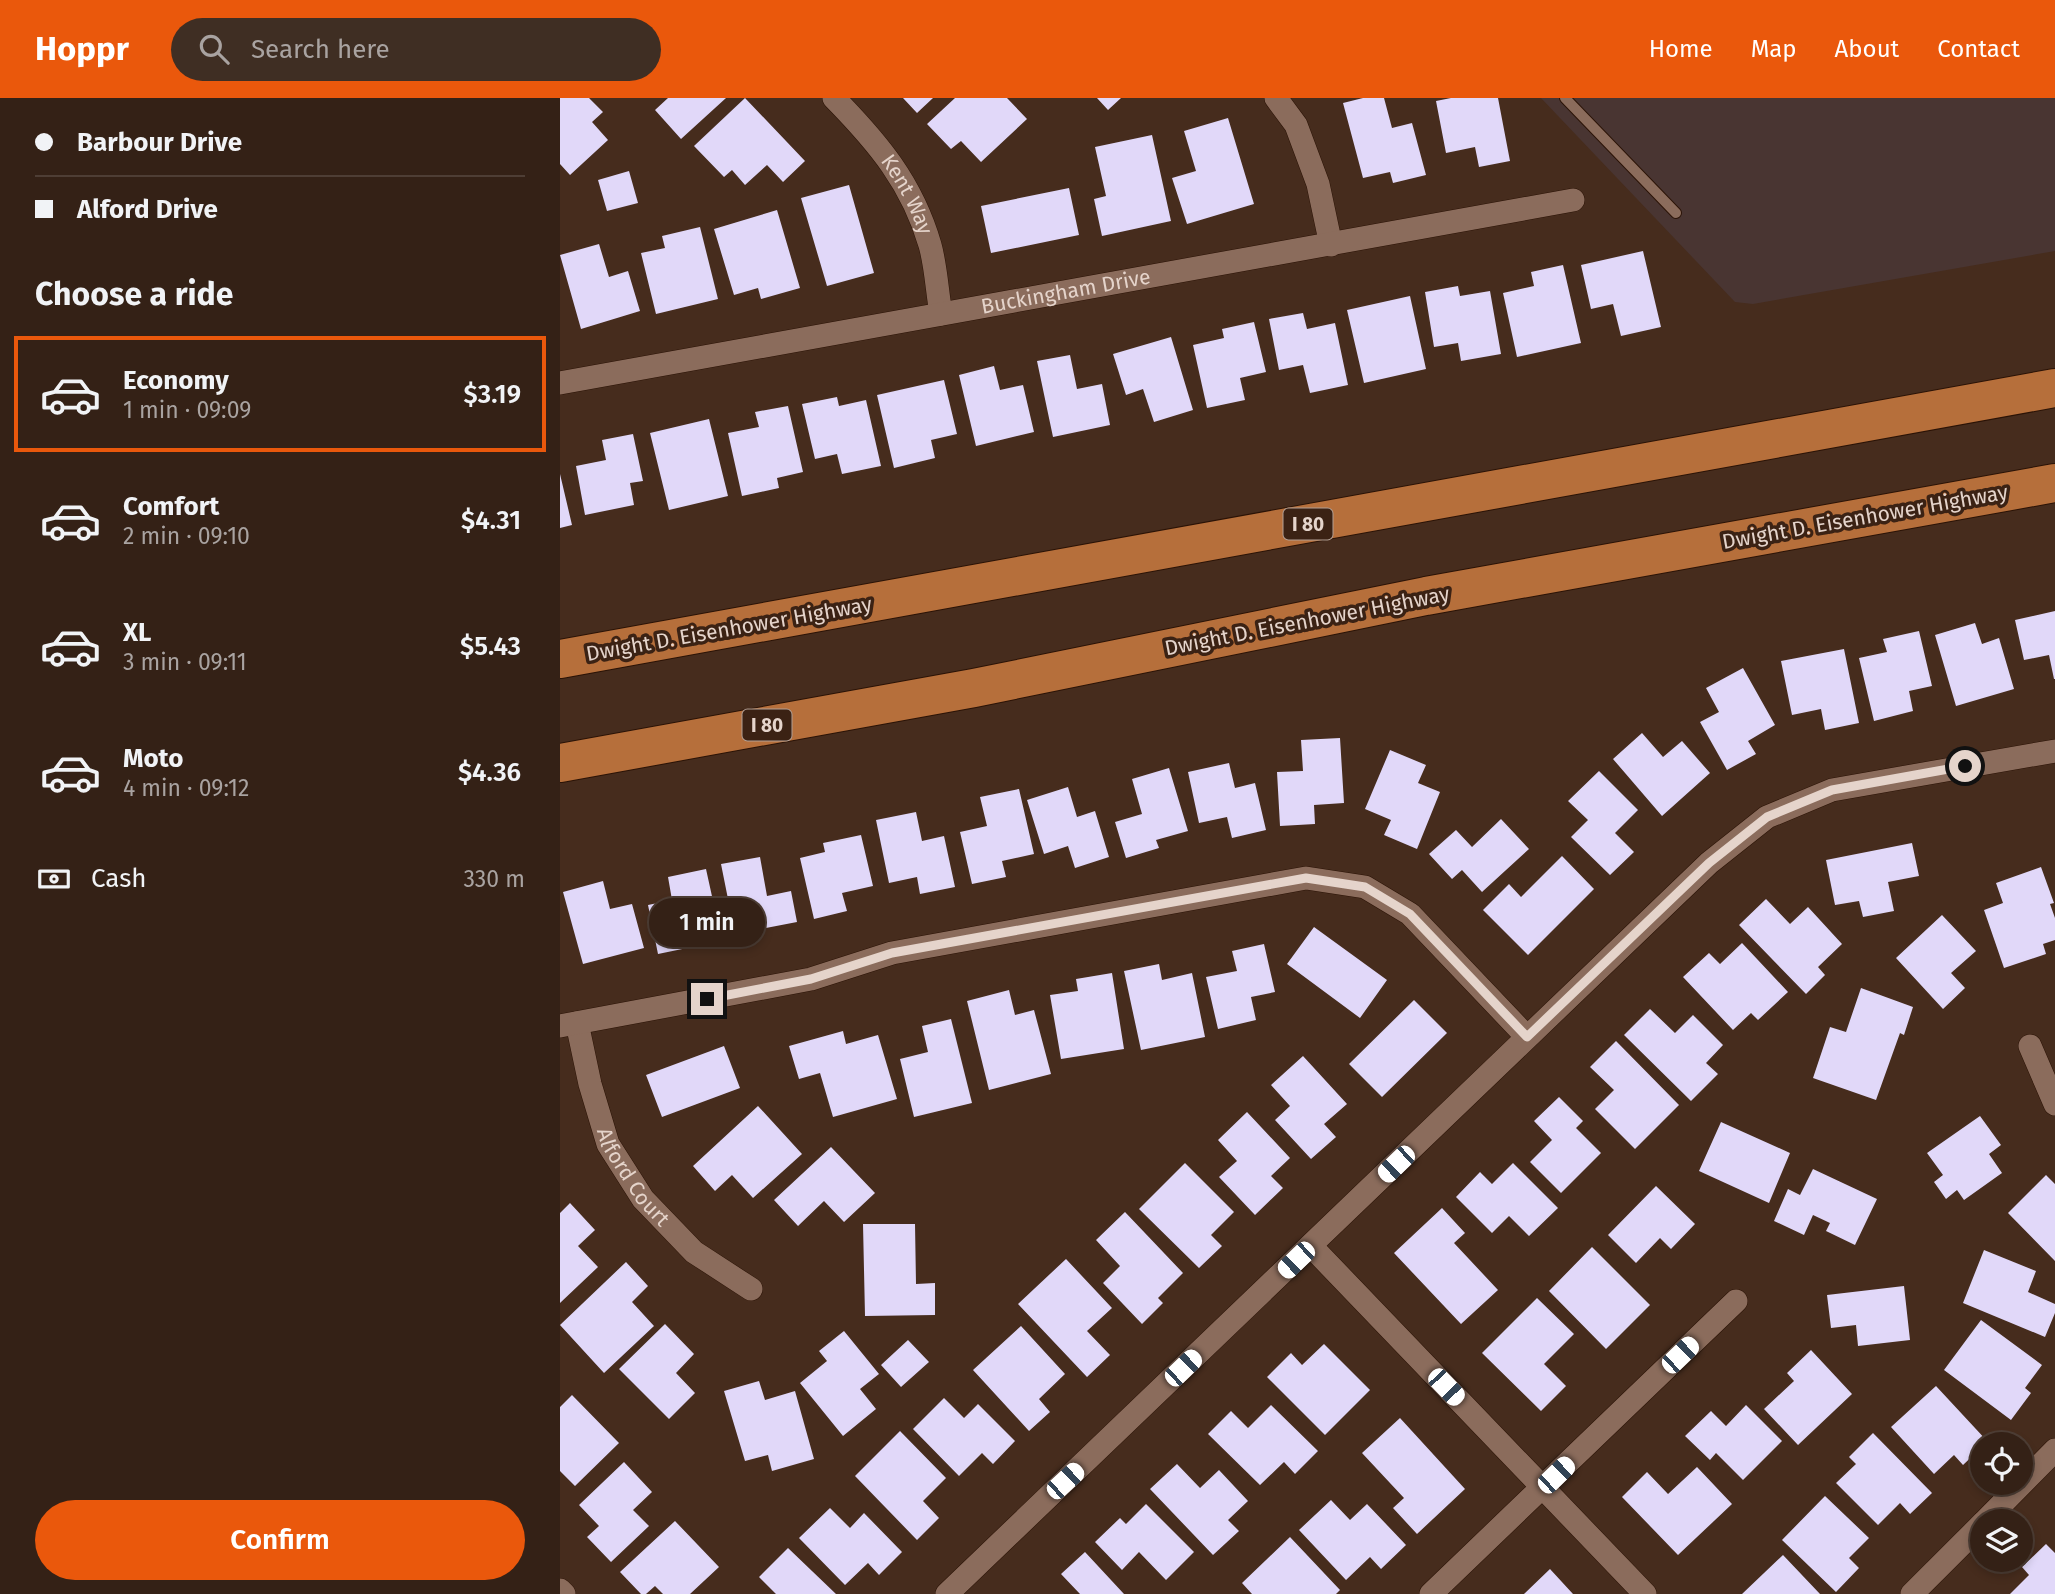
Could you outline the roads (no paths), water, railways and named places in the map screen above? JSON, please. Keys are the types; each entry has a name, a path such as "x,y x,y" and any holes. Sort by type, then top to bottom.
{"highway":[{"name":"Dwight D. Eisenhower Highway","path":"560,659 2055,388"},
{"name":"Dwight D. Eisenhower Highway","path":"560,763 974,688 1426,596 2055,483"}],"street":[{"name":"Kent Way","path":"834,98 872,137 904,182 930,245 941,314"},
{"path":"1276,98 1296,125 1318,184 1331,244"},
{"name":"Buckingham Drive","path":"560,383 1573,200"},
{"path":"947,1594 1709,863 1767,817 1832,790 2055,751"},
{"path":"568,1024 811,979 892,953 1306,878 1365,887 1410,914 1527,1037"},
{"name":"Alford Court","path":"568,1024 608,1144 643,1199 694,1252 751,1289"},
{"path":"2030,1046 2055,1104"},
{"path":"1311,1245 1645,1594"},
{"path":"1431,1594 1736,1301"},
{"path":"1997,1509 2055,1450"},
{"path":"1912,1594 1970,1536"},
{"path":"560,1590 564,1594"}],"lane":[{"path":"1566,98 1676,213"}]}
